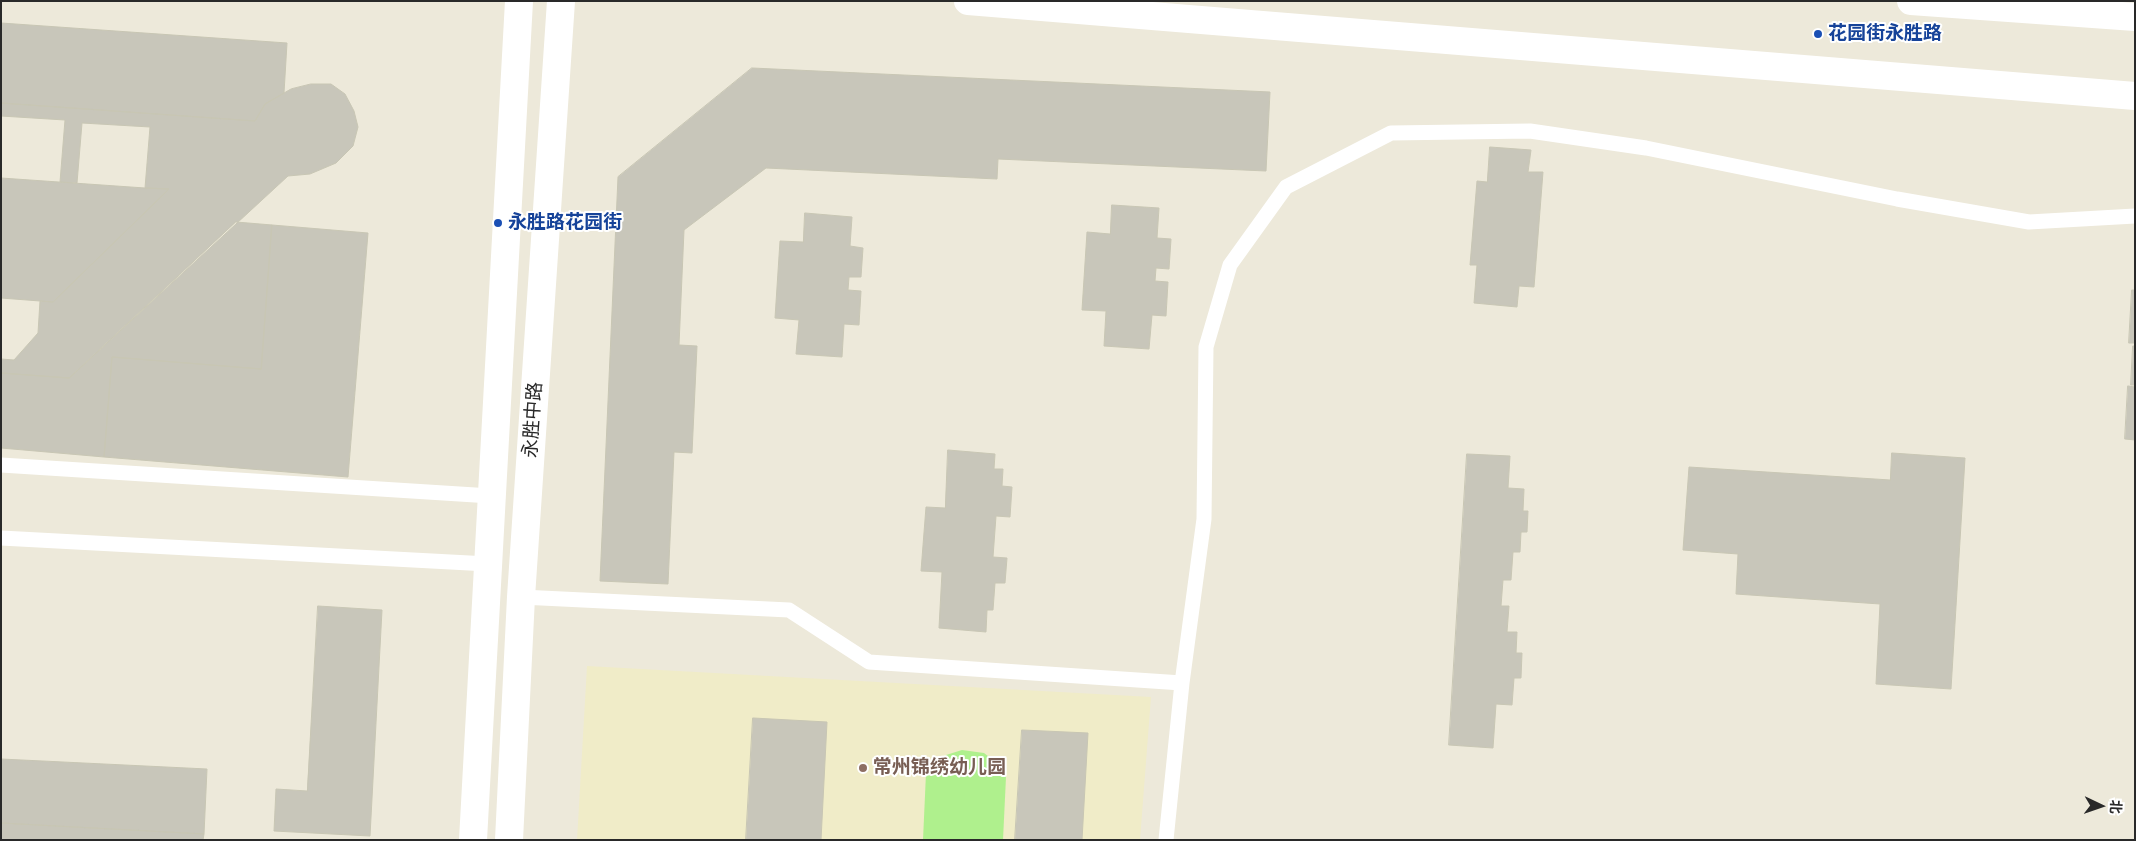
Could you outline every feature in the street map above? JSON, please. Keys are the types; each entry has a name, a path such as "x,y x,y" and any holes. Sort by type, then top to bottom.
{"street":[{"name":"永胜中路","path":"473,840 519,1"},
{"name":"永胜中路","path":"509,840 521,597 562,1"},
{"path":"968,1 2135,96"},
{"path":"1911,1 2135,18"}],"lane":[{"path":"1166,840 1182,683 1204,519 1206,347 1230,266 1286,187 1391,133 1530,131 1646,148 1897,200 2029,222 2135,216"},
{"path":"1,465 491,496"},
{"path":"1,538 488,564"},
{"path":"521,597 789,610 868,662 1182,683"}],"shaded area":[{"name":"常州锦绣幼儿园","path":"587,666 1151,697 1140,840 577,840"}],"green space":[{"path":"962,750 984,753 998,764 1006,777 1003,840 923,840 926,773 946,755"}],"building":[{"path":"1,23 287,43 284,93 265,104 255,121 1,103"},
{"path":"752,68 1270,92 1266,171 998,159 997,179 766,168 684,230 679,345 697,346 692,453 674,452 668,584 600,581 618,177"},
{"path":"311,84 331,84 345,94 354,111 358,127 353,146 336,163 310,174 288,176 69,378 1,373 1,359 14,360 38,333 40,301 53,302 169,189 145,188 150,127 82,123 77,183 60,182 65,120 1,116 1,103 255,121 265,104 291,89"},
{"path":"1490,147 1531,150 1528,172 1543,172 1534,287 1519,286 1517,307 1474,303 1477,265 1470,265 1477,181 1487,182"},
{"path":"1,178 169,189 53,302 1,298"},
{"path":"1112,205 1159,208 1157,238 1171,239 1169,269 1156,268 1155,281 1168,282 1166,316 1152,315 1149,349 1104,346 1106,311 1082,310 1087,232 1110,234"},
{"path":"805,213 852,217 850,246 863,248 861,277 849,277 848,290 861,291 859,325 844,324 842,357 796,354 799,320 775,318 780,241 803,242"},
{"path":"236,222 272,225 261,369 112,357 104,457 1,448 1,373 69,378"},
{"path":"272,225 368,233 348,477 104,457 112,357 261,369"},
{"path":"2132,290 2135,290 2135,343 2129,343"},
{"path":"2133,346 2135,346 2135,385 2131,385"},
{"path":"2128,386 2135,387 2135,440 2125,439"},
{"path":"948,450 995,454 994,469 1003,469 1002,486 1012,487 1010,517 996,516 993,557 1007,558 1005,583 995,583 993,610 987,610 986,632 939,628 942,572 921,571 926,507 945,508"},
{"path":"1892,453 1965,458 1951,689 1876,684 1880,604 1736,594 1738,554 1683,550 1689,467 1890,480"},
{"path":"1467,454 1510,456 1508,488 1524,489 1523,511 1528,511 1527,532 1521,532 1520,552 1513,552 1511,580 1503,580 1501,606 1509,606 1507,632 1517,632 1516,653 1522,653 1521,678 1514,678 1512,705 1496,704 1493,748 1449,745"},
{"path":"318,606 382,610 370,836 274,831 276,789 307,791"},
{"path":"753,718 827,722 821,840 746,840"},
{"path":"1022,730 1088,733 1082,840 1015,840"},
{"path":"1,759 207,769 204,834 1,823"},
{"path":"1,823 204,834 203,840 1,840"}],"place":[{"name":"花园街永胜路","path":"1818,34"},
{"name":"永胜路花园街","path":"498,223"},
{"name":"常州锦绣幼儿园","path":"863,768"}]}
